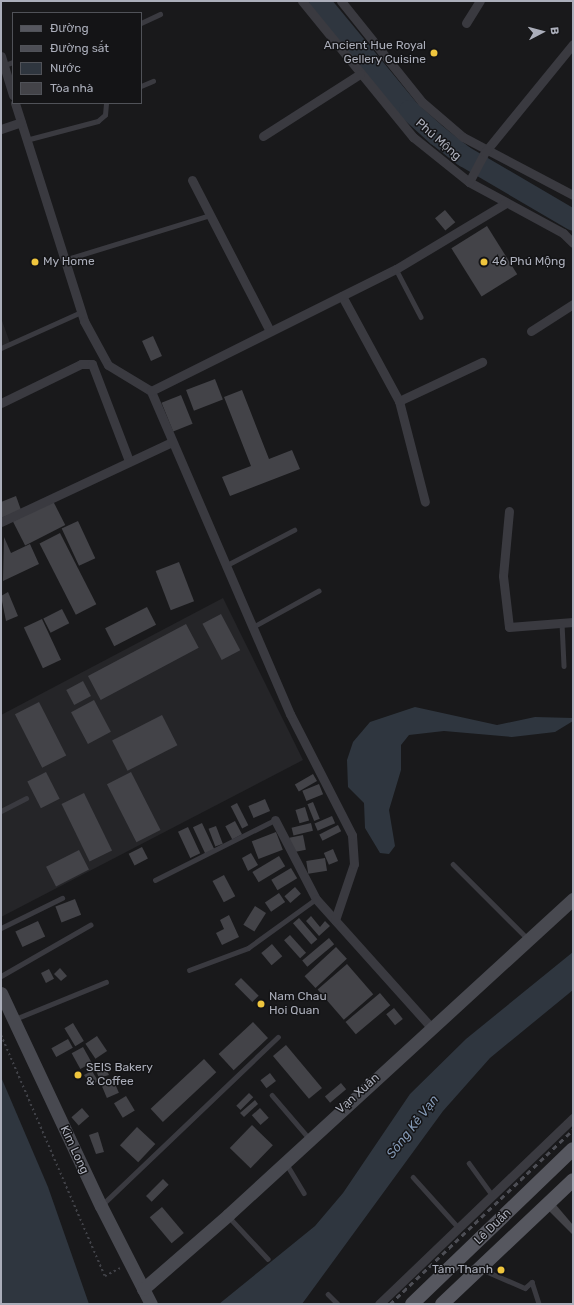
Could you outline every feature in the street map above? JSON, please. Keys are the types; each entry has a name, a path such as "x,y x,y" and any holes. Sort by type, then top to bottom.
{"main road":[{"name":"Lê Duẩn","path":"412,1304 573,1149"},
{"name":"Lê Duẩn","path":"442,1304 478,1268 573,1180"}],"street":[{"name":"Phú Mộng","path":"302,1 360,74 413,137 469,182 563,233 573,243"},
{"path":"341,1 422,102 484,155 573,195"},
{"path":"466,23 480,1"},
{"path":"469,182 484,155 573,44"},
{"path":"1,56 9,64 12,87"},
{"path":"263,136 360,74"},
{"path":"15,104 81,312 108,365 150,391 251,628 290,714 352,835 353,870 335,920"},
{"path":"1,129 21,122"},
{"path":"192,180 270,331"},
{"path":"150,391 396,269 506,203"},
{"path":"342,296 399,401 425,502"},
{"path":"531,331 573,304"},
{"path":"399,401 482,362"},
{"path":"1,403 81,364 92,364 129,461"},
{"path":"1,522 172,442"},
{"path":"509,511 503,576 509,627 573,622"},
{"path":"275,820 316,899 431,1027"},
{"name":"Vạn Xuân","path":"143,1288 228,1215 309,1138 528,938 573,899"},
{"name":"Kim Long","path":"1,993 101,1206 152,1304"},
{"path":"379,1304 573,1118"}],"lane":[{"path":"142,23 160,14"},
{"path":"142,86 154,81"},
{"path":"26,140 98,121 105,115 106,104"},
{"path":"64,260 210,215"},
{"path":"396,269 421,317"},
{"path":"1,348 81,312"},
{"path":"225,566 294,530"},
{"path":"251,628 318,591"},
{"path":"562,623 564,666"},
{"path":"1,811 26,798"},
{"path":"155,880 275,820"},
{"path":"453,864 528,938"},
{"path":"1,928 62,898"},
{"path":"189,970 248,948 316,899"},
{"path":"1,976 90,924"},
{"path":"14,1020 106,982"},
{"path":"101,1206 278,1037"},
{"path":"272,1095 309,1138"},
{"path":"285,1162 304,1193"},
{"path":"469,1163 492,1195"},
{"path":"413,1177 458,1228"},
{"path":"228,1215 268,1259"},
{"path":"478,1268 525,1288 532,1282 539,1304"},
{"path":"328,1294 338,1304"}],"path":[{"path":"1,1035 105,1276 130,1264"}],"shaded area":[{"path":"1,318 10,343 1,348"},
{"path":"223,598 303,760 1,917 1,715"}],"water":[{"path":"415,707 497,725 535,717 573,718 573,721 555,732 512,737 444,731 409,735 401,745 401,770 389,810 395,846 389,854 380,853 365,828 364,803 348,787 347,760 353,742 370,722"},
{"name":"Sông Kẻ Vạn","path":"573,952 573,990 490,1058 443,1111 302,1304 219,1304 315,1226 343,1193 410,1094 466,1039"},
{"path":"1,1077 48,1187 89,1304 1,1304"}],"building":[{"path":"445,210 455,222 445,231 435,218"},
{"name":"46 Phú Mộng","path":"487,226 517,274 482,297 451,248"},
{"path":"153,336 162,356 151,361 142,341"},
{"path":"215,379 223,400 194,411 186,390"},
{"path":"242,390 269,459 292,450 300,469 230,496 222,477 251,466 224,397"},
{"path":"181,395 193,424 173,432 162,403"},
{"path":"16,496 21,510 1,518 1,502"},
{"path":"53,501 65,525 25,545 13,521"},
{"path":"78,521 95,558 79,566 62,529"},
{"path":"60,533 96,604 76,615 40,543"},
{"path":"4,537 11,553 30,544 39,564 3,581"},
{"path":"179,562 194,601 171,610 156,571"},
{"path":"8,592 18,616 6,621 1,596"},
{"path":"147,607 156,625 114,646 105,628"},
{"path":"62,609 69,623 51,633 43,619"},
{"path":"221,614 240,650 222,660 202,624"},
{"path":"42,619 61,660 43,668 24,627"},
{"path":"186,624 199,648 101,700 88,676"},
{"path":"83,681 91,696 74,705 66,690"},
{"path":"94,700 111,732 88,744 71,712"},
{"path":"39,702 66,755 42,768 15,714"},
{"path":"162,715 177,745 128,771 112,740"},
{"path":"46,772 60,799 41,808 27,782"},
{"path":"131,772 161,830 136,842 107,784"},
{"path":"313,774 317,781 299,791 295,784"},
{"path":"319,784 323,794 306,801 302,791"},
{"path":"84,793 112,851 90,861 62,804"},
{"path":"265,799 270,811 254,818 248,806"},
{"path":"313,802 320,819 314,821 307,804"},
{"path":"237,803 248,825 242,828 231,806"},
{"path":"305,807 309,820 300,823 295,810"},
{"path":"332,816 335,823 318,831 315,823"},
{"path":"235,821 242,834 232,839 225,826"},
{"path":"202,823 214,849 205,854 193,827"},
{"path":"311,823 313,831 294,836 292,828"},
{"path":"338,825 341,831 322,841 319,835"},
{"path":"216,826 223,844 215,847 209,829"},
{"path":"188,827 200,853 190,858 178,832"},
{"path":"276,832 283,850 259,859 252,841"},
{"path":"303,835 306,850 292,852 289,838"},
{"path":"142,847 148,859 135,865 129,854"},
{"path":"333,849 338,861 329,865 324,853"},
{"path":"79,850 89,870 56,886 46,867"},
{"path":"251,853 258,865 248,871 242,858"},
{"path":"279,856 285,866 259,882 252,872"},
{"path":"325,858 327,871 308,874 306,861"},
{"path":"291,868 297,878 277,890 271,880"},
{"path":"224,875 235,896 224,902 213,881"},
{"path":"295,887 301,894 290,903 284,896"},
{"path":"279,893 285,902 271,912 265,903"},
{"path":"75,899 81,915 61,922 55,907"},
{"path":"255,906 266,913 254,932 243,925"},
{"path":"229,915 239,937 222,945 216,933 224,929 220,920"},
{"path":"311,916 320,927 325,921 330,926 319,936 306,921"},
{"path":"299,918 317,939 311,944 293,923"},
{"path":"38,921 45,936 23,947 15,932"},
{"path":"290,935 306,953 300,958 284,940"},
{"path":"329,938 334,944 307,967 302,960"},
{"path":"272,944 282,956 272,965 261,953"},
{"path":"336,947 347,959 315,988 305,976"},
{"path":"347,964 373,994 344,1020 318,990"},
{"path":"60,968 67,976 61,981 54,974"},
{"path":"49,969 54,979 46,983 41,973"},
{"path":"241,978 259,996 252,1002 235,984"},
{"path":"380,993 390,1005 356,1034 346,1022"},
{"path":"394,1008 403,1019 395,1025 386,1014"},
{"path":"253,1022 268,1038 234,1070 219,1054"},
{"path":"73,1023 84,1041 75,1046 64,1028"},
{"path":"97,1036 107,1051 95,1059 85,1044"},
{"path":"68,1039 73,1048 56,1057 51,1048"},
{"path":"286,1045 322,1088 309,1099 273,1056"},
{"path":"83,1047 92,1063 80,1069 72,1053"},
{"path":"204,1059 216,1072 163,1122 151,1109"},
{"path":"104,1064 109,1075 99,1078 95,1068"},
{"path":"92,1071 98,1081 91,1085 84,1075"},
{"path":"270,1073 276,1081 266,1088 260,1080"},
{"path":"113,1079 119,1093 107,1098 101,1084"},
{"path":"341,1083 346,1089 330,1103 325,1096"},
{"path":"249,1093 253,1097 241,1110 236,1106"},
{"path":"126,1096 135,1111 123,1118 114,1103"},
{"path":"255,1100 258,1104 244,1117 240,1113"},
{"path":"82,1108 89,1116 79,1125 71,1117"},
{"path":"260,1108 269,1118 261,1125 252,1115"},
{"path":"252,1125 273,1145 251,1168 230,1148"},
{"path":"137,1127 155,1144 138,1162 120,1145"},
{"path":"98,1132 104,1152 96,1154 89,1135"},
{"path":"163,1179 169,1185 152,1202 146,1196"},
{"path":"556,1205 573,1225 573,1235 549,1211"},
{"path":"162,1207 184,1233 172,1243 150,1217"}],"waterway":[{"path":"319,1 409,110 437,135 464,156 573,220"}],"railway":[{"path":"390,1304 573,1130"}],"place":[{"name":"Ancient Hue Royal Gellery Cuisine","path":"434,53"},
{"name":"My Home","path":"35,262"},
{"name":"46 Phú Mộng","path":"484,262"},
{"name":"Nam Chau Hoi Quan","path":"261,1004"},
{"name":"SEIS Bakery & Coffee","path":"78,1075"},
{"name":"Tâm Thanh","path":"501,1270"}]}
